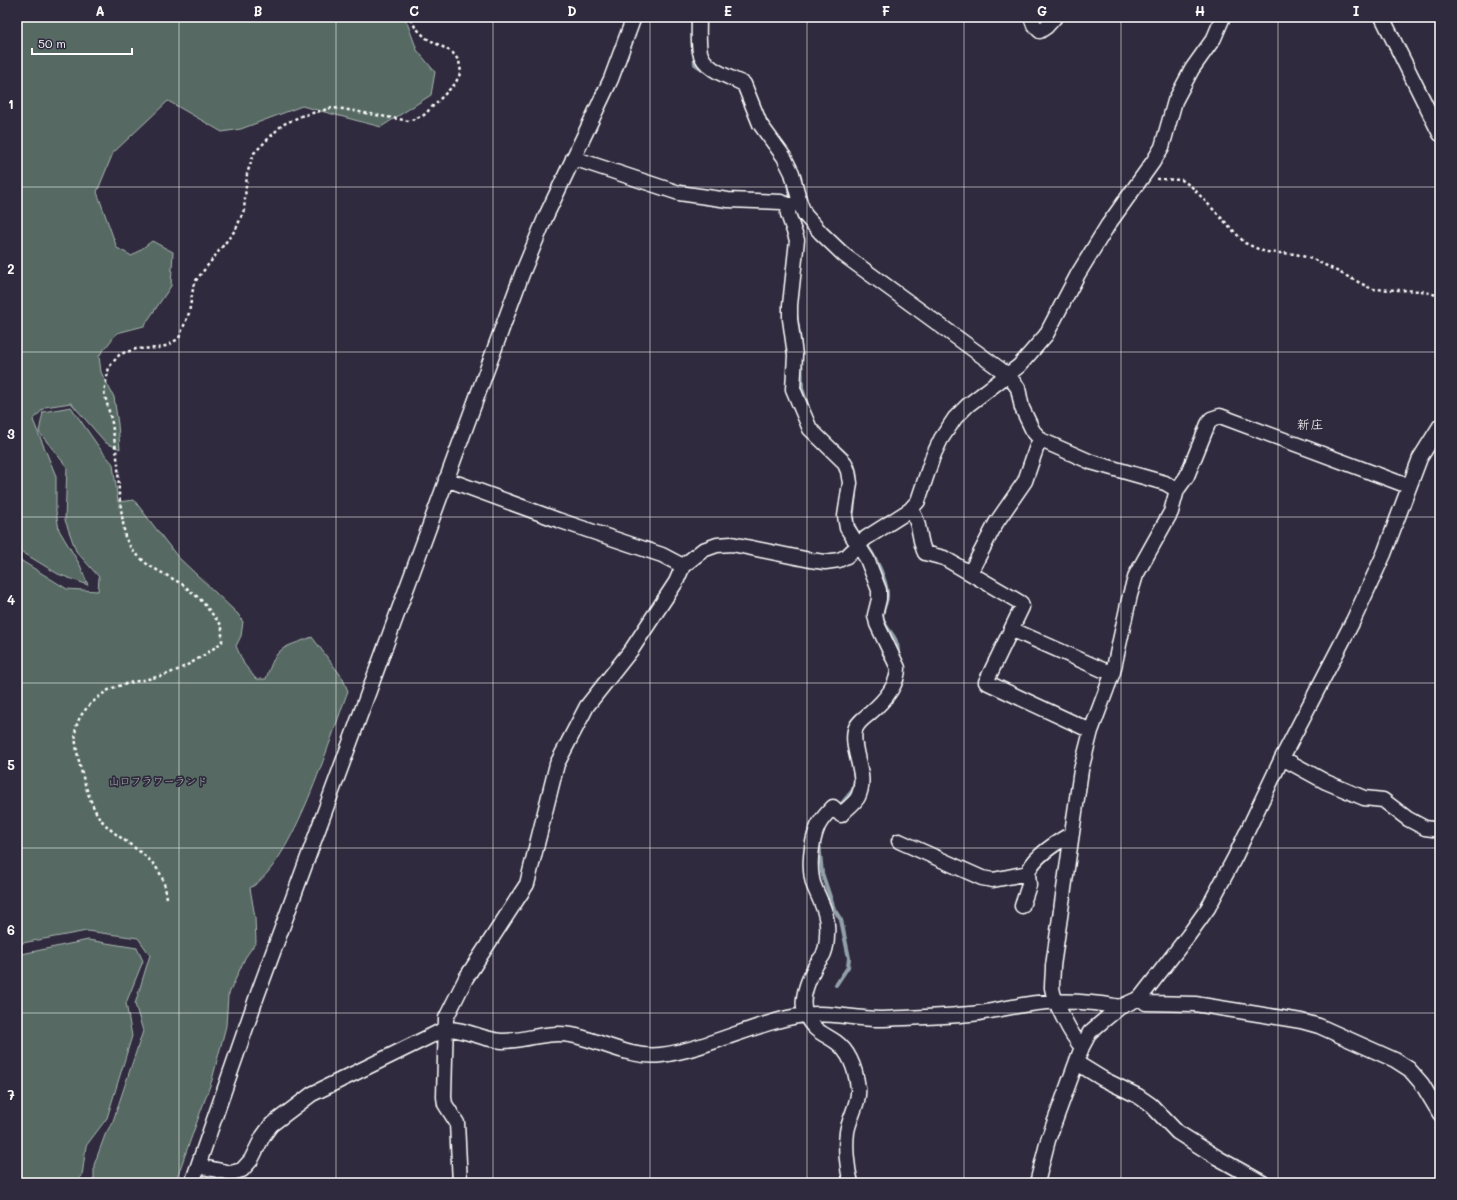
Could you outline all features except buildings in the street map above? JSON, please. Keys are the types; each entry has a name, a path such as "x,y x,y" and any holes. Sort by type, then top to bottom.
{"street":[{"path":"192,1183 257,996 522,274 573,158 611,79 634,17"},
{"path":"699,17 700,53 708,64 716,70 744,84 760,124 784,157 792,173 794,204 788,214 797,240 790,305 790,319 795,355 793,389 810,429 844,462 848,471 850,483 845,516 847,528 862,542 879,590 879,599 875,615 877,624 898,668 898,674 891,690 880,704 855,728 854,738 862,780 858,797 841,815 833,807 817,827 813,846 812,874 814,885 826,912 828,922 824,953 816,966 806,990 804,1006 805,1014 821,1035 836,1042 844,1049 852,1064 859,1089 847,1130 851,1183"},
{"path":"1031,17 1034,25 1040,30 1046,27 1055,17"},
{"path":"460,1183 457,1122 445,1104 444,1097 446,1018 466,978 527,884 557,764 574,728 587,706 632,649 676,582 683,566 703,550 717,545 732,544 825,562 839,560 847,556 862,542 910,510 918,501 933,456 941,439 955,418 968,405 1019,366 1046,335 1078,274 1108,225 1143,177 1162,147 1175,101 1192,69 1214,38 1223,17"},
{"path":"1382,17 1440,134"},
{"path":"573,158 679,194 728,200 781,202 794,204 844,255 1008,374 1018,388 1022,408 1032,431 1041,440 1091,462 1165,483 1177,490"},
{"path":"1082,1046 1074,1039 1056,1002 1052,989 1053,966 1080,770 1091,731 1113,672 1136,575 1170,512 1177,490 1187,476 1208,424 1211,419 1220,416 1408,486"},
{"path":"1037,1183 1048,1140 1082,1046 1090,1032 1120,1007 1140,998 1208,908 1235,857 1282,758 1353,621 1378,567 1420,458 1440,426"},
{"path":"970,573 996,523 1025,481 1041,440"},
{"path":"446,479 558,520 662,555 683,566"},
{"path":"910,510 916,515 921,546 925,553 944,558 1021,603 1022,607 1013,630 986,682 1091,731"},
{"path":"1013,630 1103,670 1113,672"},
{"path":"1282,758 1326,782 1364,798 1383,800 1408,819 1425,828 1440,830"},
{"path":"1022,906 1030,885 1028,873 1030,866 1036,858 1071,834"},
{"path":"899,841 982,878 992,880 1028,873"},
{"path":"1140,998 1146,1003 1195,1004 1302,1021 1319,1026 1395,1060 1409,1069 1422,1084 1440,1114"},
{"path":"198,1166 231,1173 242,1170 251,1160 262,1136 271,1125 312,1094 445,1029 454,1029 481,1037 502,1041 550,1033 572,1036 635,1054 660,1056 805,1014 832,1014 876,1019 979,1013 1037,1003 1056,1002 1086,1002 1120,1007"},
{"path":"1077,1063 1103,1079 1138,1096 1151,1105 1177,1132 1218,1158 1263,1183"}],"path":[{"path":"167,898 163,879 153,864 138,850 124,842 99,818 91,804 75,744 76,728 82,713 105,692 170,673 210,652 222,642 222,626 200,599 188,589 148,565 132,550 125,536 118,494 118,464 112,423 104,392 109,367 120,354 136,349 158,348 169,345 179,338 189,313 194,283 236,229 244,210 247,174 254,153 282,125 301,116 324,112 332,108 409,121 424,115 455,84 461,72 459,61 452,52 426,38 414,27 410,17"},
{"path":"1143,177 1182,180 1192,187 1245,243 1265,252 1296,254 1315,260 1372,289 1422,291 1440,296"}],"green space":[{"path":"17,17 405,17 417,50 435,72 431,95 381,127 302,106 241,129 222,132 168,101 113,153 97,192 117,248 132,256 152,241 173,252 171,286 144,326 117,333 99,356 101,372 114,397 120,449 106,443 71,403 45,407 33,420 56,476 56,511 59,530 80,565 88,585 58,574 17,549"},
{"name":"山口フラワーランド","path":"71,407 101,450 113,464 118,502 134,500 177,556 238,614 243,622 241,636 236,646 244,664 256,679 266,679 273,660 282,650 312,637 342,677 348,691 320,768 295,828 281,854 266,875 250,888 255,917 256,942 245,958 228,996 226,1026 212,1080 175,1183 87,1183 94,1179 94,1165 105,1135 113,1121 143,1031 135,1004 150,955 138,938 87,931 17,944 17,558 67,589 98,591 99,577 76,551 65,520 67,467 39,432 43,412"},
{"path":"88,940 137,948 143,961 126,1003 132,1036 107,1118 86,1146 82,1176 74,1183 17,1183 17,955"}],"waterway":[{"path":"694,53 695,64 707,72"},
{"path":"788,184 790,194"},
{"path":"796,314 800,341"},
{"path":"801,353 802,388 808,407"},
{"path":"837,446 852,462 855,470 856,483"},
{"path":"855,494 852,521 857,532"},
{"path":"864,542 876,560 883,576 887,596 882,617 895,638 898,651"},
{"path":"849,750 848,732 850,728"},
{"path":"838,808 853,790 855,780"},
{"path":"819,843 822,873 834,909 841,920 849,958 848,967 836,985"}],"district":[{"name":"新庄","path":"1310,424"}]}
